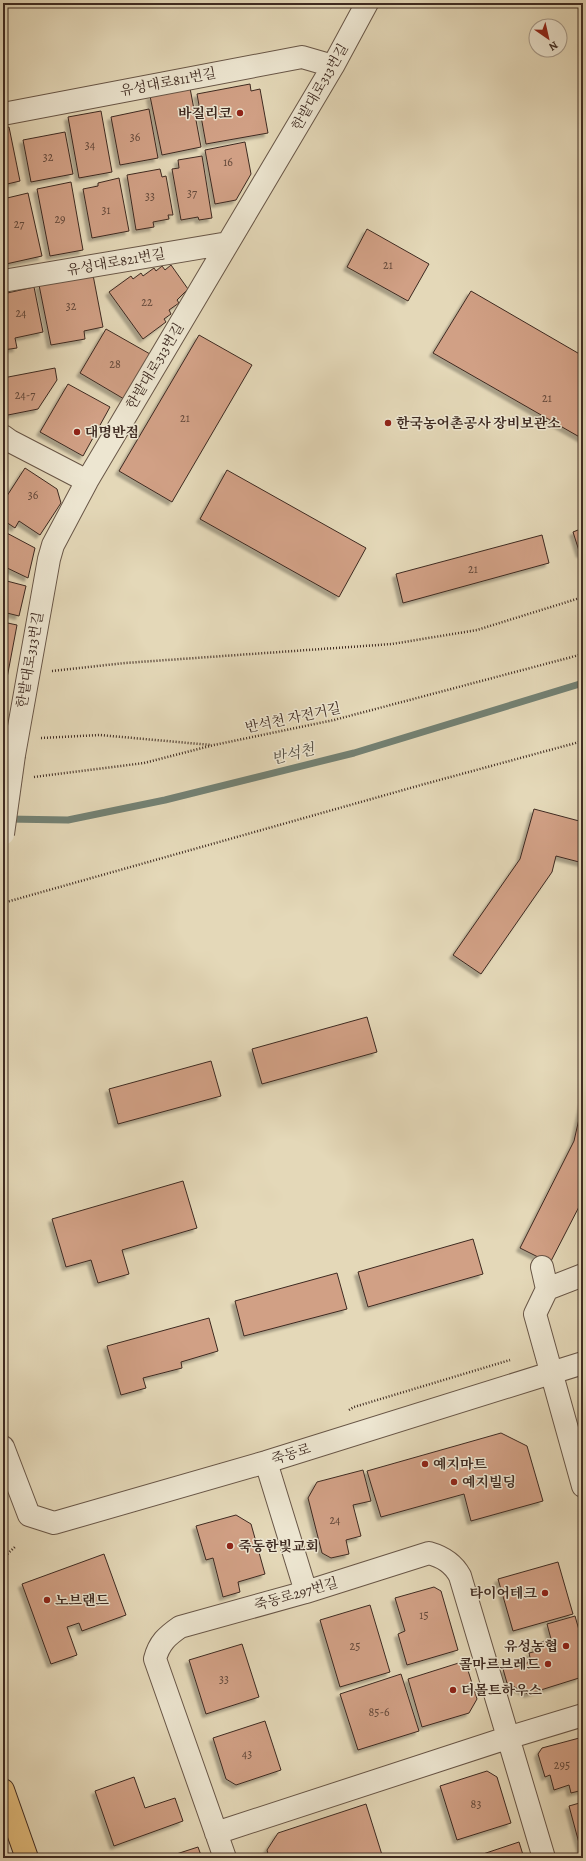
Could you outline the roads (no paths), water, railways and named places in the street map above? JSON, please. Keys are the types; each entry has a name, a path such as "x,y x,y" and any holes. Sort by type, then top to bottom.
{"main road":[{"path":"3,1790 27,1858"}],"street":[{"name":"한밭대로313번길","path":"3,834 16,747 12,713 28,674 49,559 53,545 87,481 333,66 367,3"},
{"name":"유성대로811번길","path":"3,114 302,57 333,66"},
{"name":"유성대로821번길","path":"3,281 228,243"},
{"path":"3,436 87,481"},
{"path":"542,1267 547,1289 535,1314 583,1486"},
{"path":"547,1289 583,1275"},
{"name":"죽동로","path":"3,1447 29,1515 54,1523 266,1462 583,1363"},
{"path":"266,1462 306,1592"},
{"name":"죽동로297번길","path":"225,1858 155,1659 157,1649 167,1636 180,1627 306,1592 429,1553 440,1556 451,1564 456,1568 460,1576 507,1738 544,1858"},
{"path":"216,1833 507,1738 583,1715"}],"waterway":[{"name":"반석천","path":"7,819 68,820 165,800 354,753 583,683"}],"place":[{"name":"바질리코","path":"240,113"},
{"name":"한국농어촌공사 장비보관소","path":"388,423"},
{"name":"대명반점","path":"77,432"},
{"name":"예지마트","path":"425,1464"},
{"name":"예지빌딩","path":"454,1482"},
{"name":"죽동한빛교회","path":"230,1546"},
{"name":"타이어테크","path":"545,1593"},
{"name":"노브랜드","path":"47,1600"},
{"name":"유성농협","path":"566,1646"},
{"name":"콜마르브레드","path":"548,1664"},
{"name":"더몰트하우스","path":"453,1690"}]}
